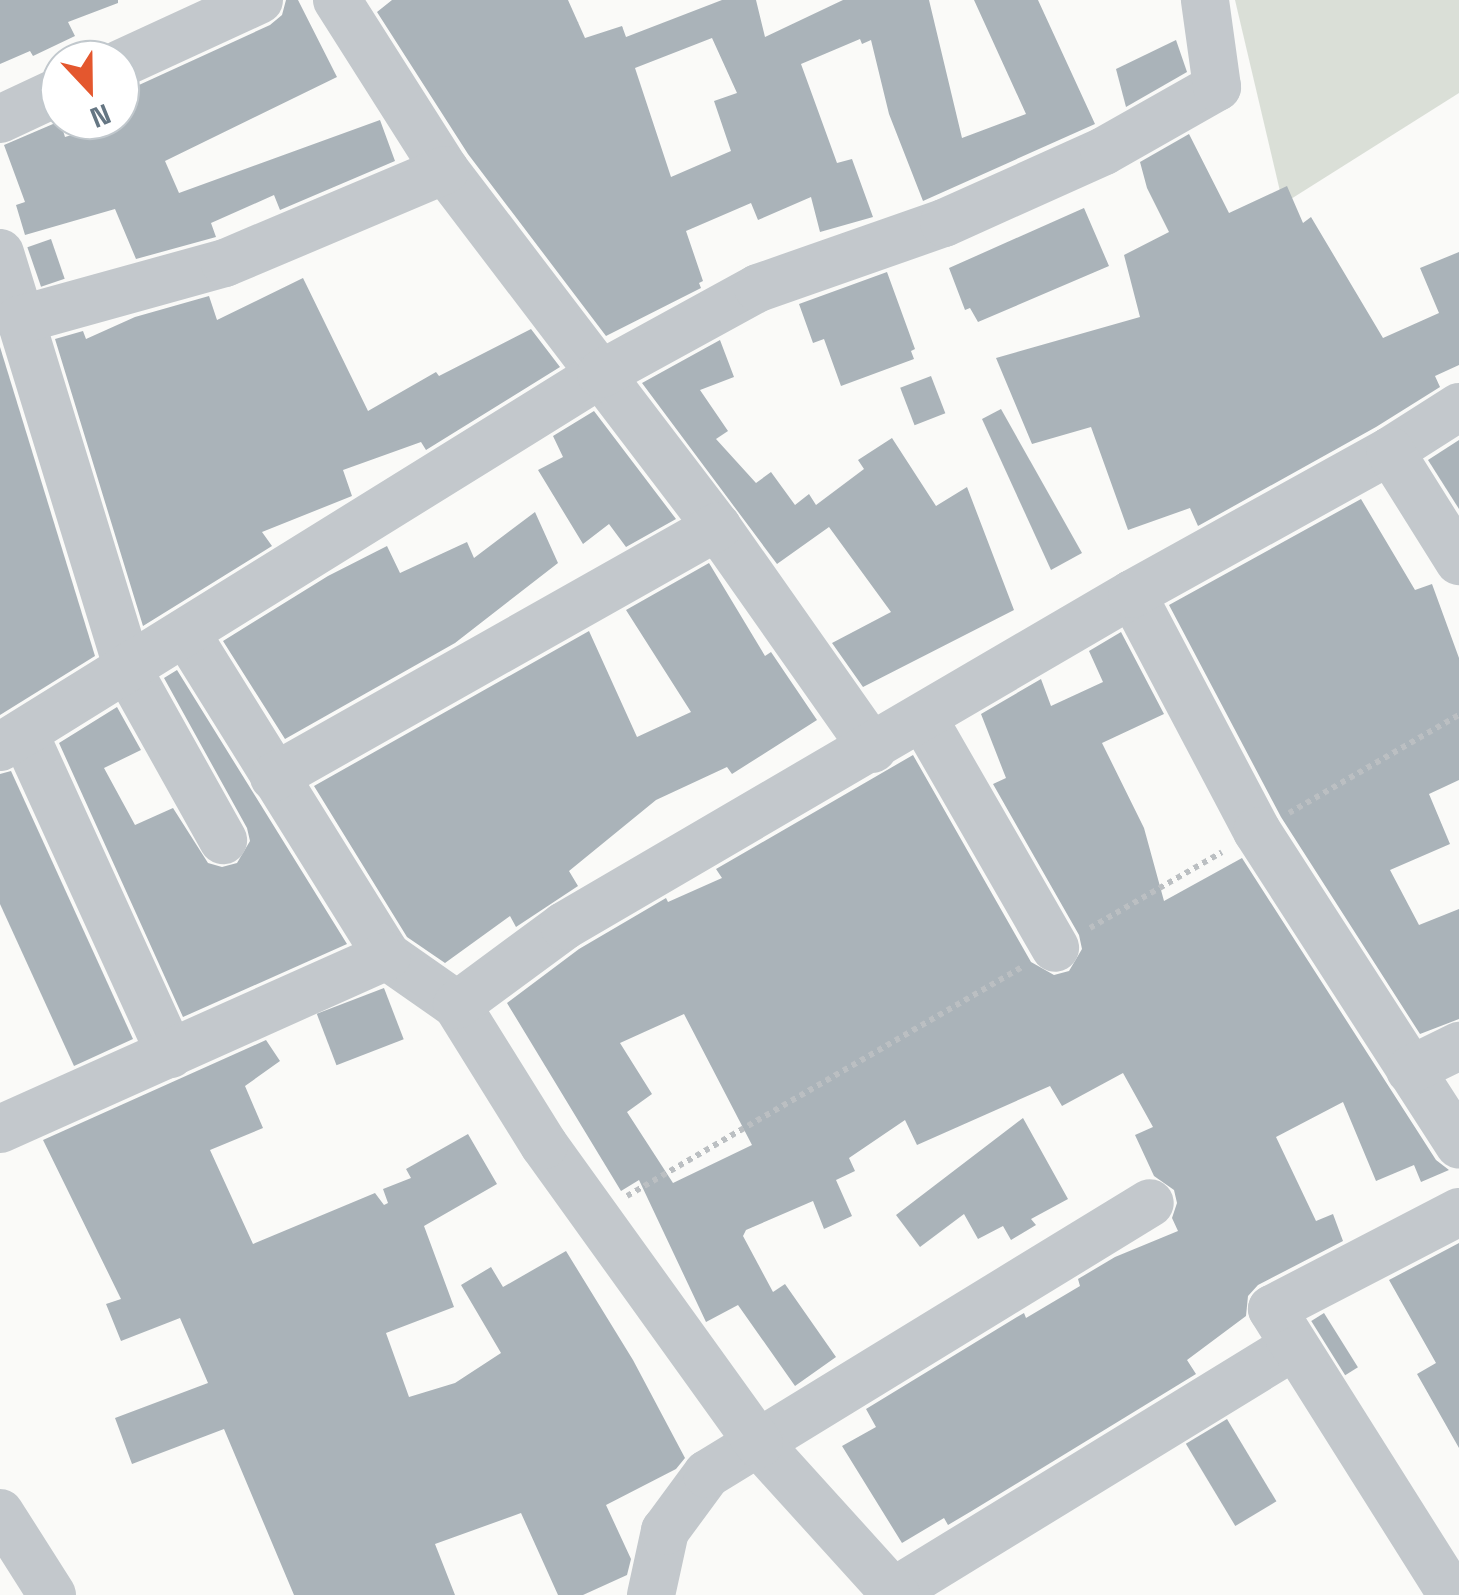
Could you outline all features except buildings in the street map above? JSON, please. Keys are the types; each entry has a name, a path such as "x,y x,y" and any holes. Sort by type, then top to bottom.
{"street":[{"path":"140,55 258,0"},
{"path":"337,0 445,170 716,527 873,749"},
{"path":"170,1054 12,740 601,374 758,288 944,224 1104,151 1217,87 1205,0"},
{"path":"0,119 40,100"},
{"path":"19,320 225,263 445,170"},
{"path":"0,253 128,670 224,840"},
{"path":"457,1005 564,926 873,749 1132,594 1390,451 1459,407"},
{"path":"1390,451 1459,561"},
{"path":"274,777 716,527"},
{"path":"1132,594 1257,831 1459,1145"},
{"path":"186,632 386,956 457,1005 544,1145 759,1444 894,1593 1294,1346"},
{"path":"923,718 1055,948"},
{"path":"0,1129 386,956"},
{"path":"1410,1070 1459,1046"},
{"path":"650,1595 666,1531 706,1474 1150,1203"},
{"path":"1452,1595 1272,1309 1459,1212"},
{"path":"0,1513 52,1595"}],"shaded area":[{"path":"1235,0 1459,0 1459,93 1283,204"}]}
